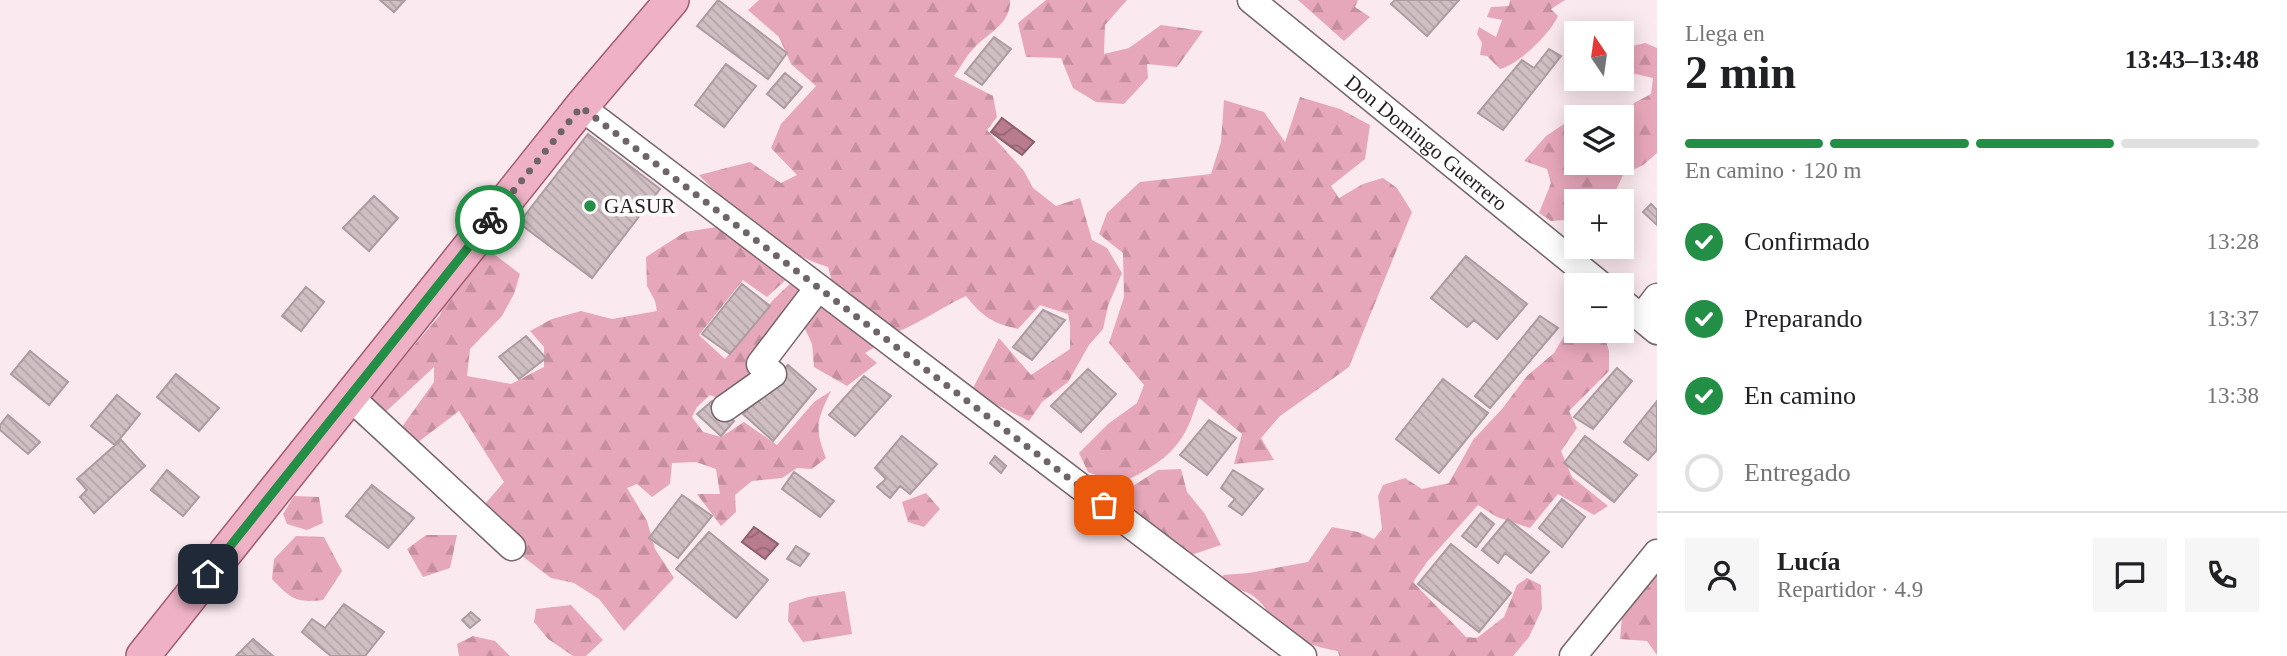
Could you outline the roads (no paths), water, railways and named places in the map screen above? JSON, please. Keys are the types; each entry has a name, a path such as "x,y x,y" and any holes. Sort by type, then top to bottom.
{"main road":[{"path":"143,656 667,2"}],"street":[{"name":"Don Domingo Guerrero","path":"1251,0 1586,273"},
{"path":"581,107 1303,656"},
{"path":"725,408 773,374 760,364 818,288"},
{"path":"1640,317 1657,297"},
{"path":"349,396 512,547"},
{"path":"1573,656 1657,553"}],"water":[{"path":"1002,118 1034,142 1022,155 991,132"},
{"path":"754,527 778,544 765,559 742,542"}],"place":[{"name":"GASUR","path":"590,206"}]}
